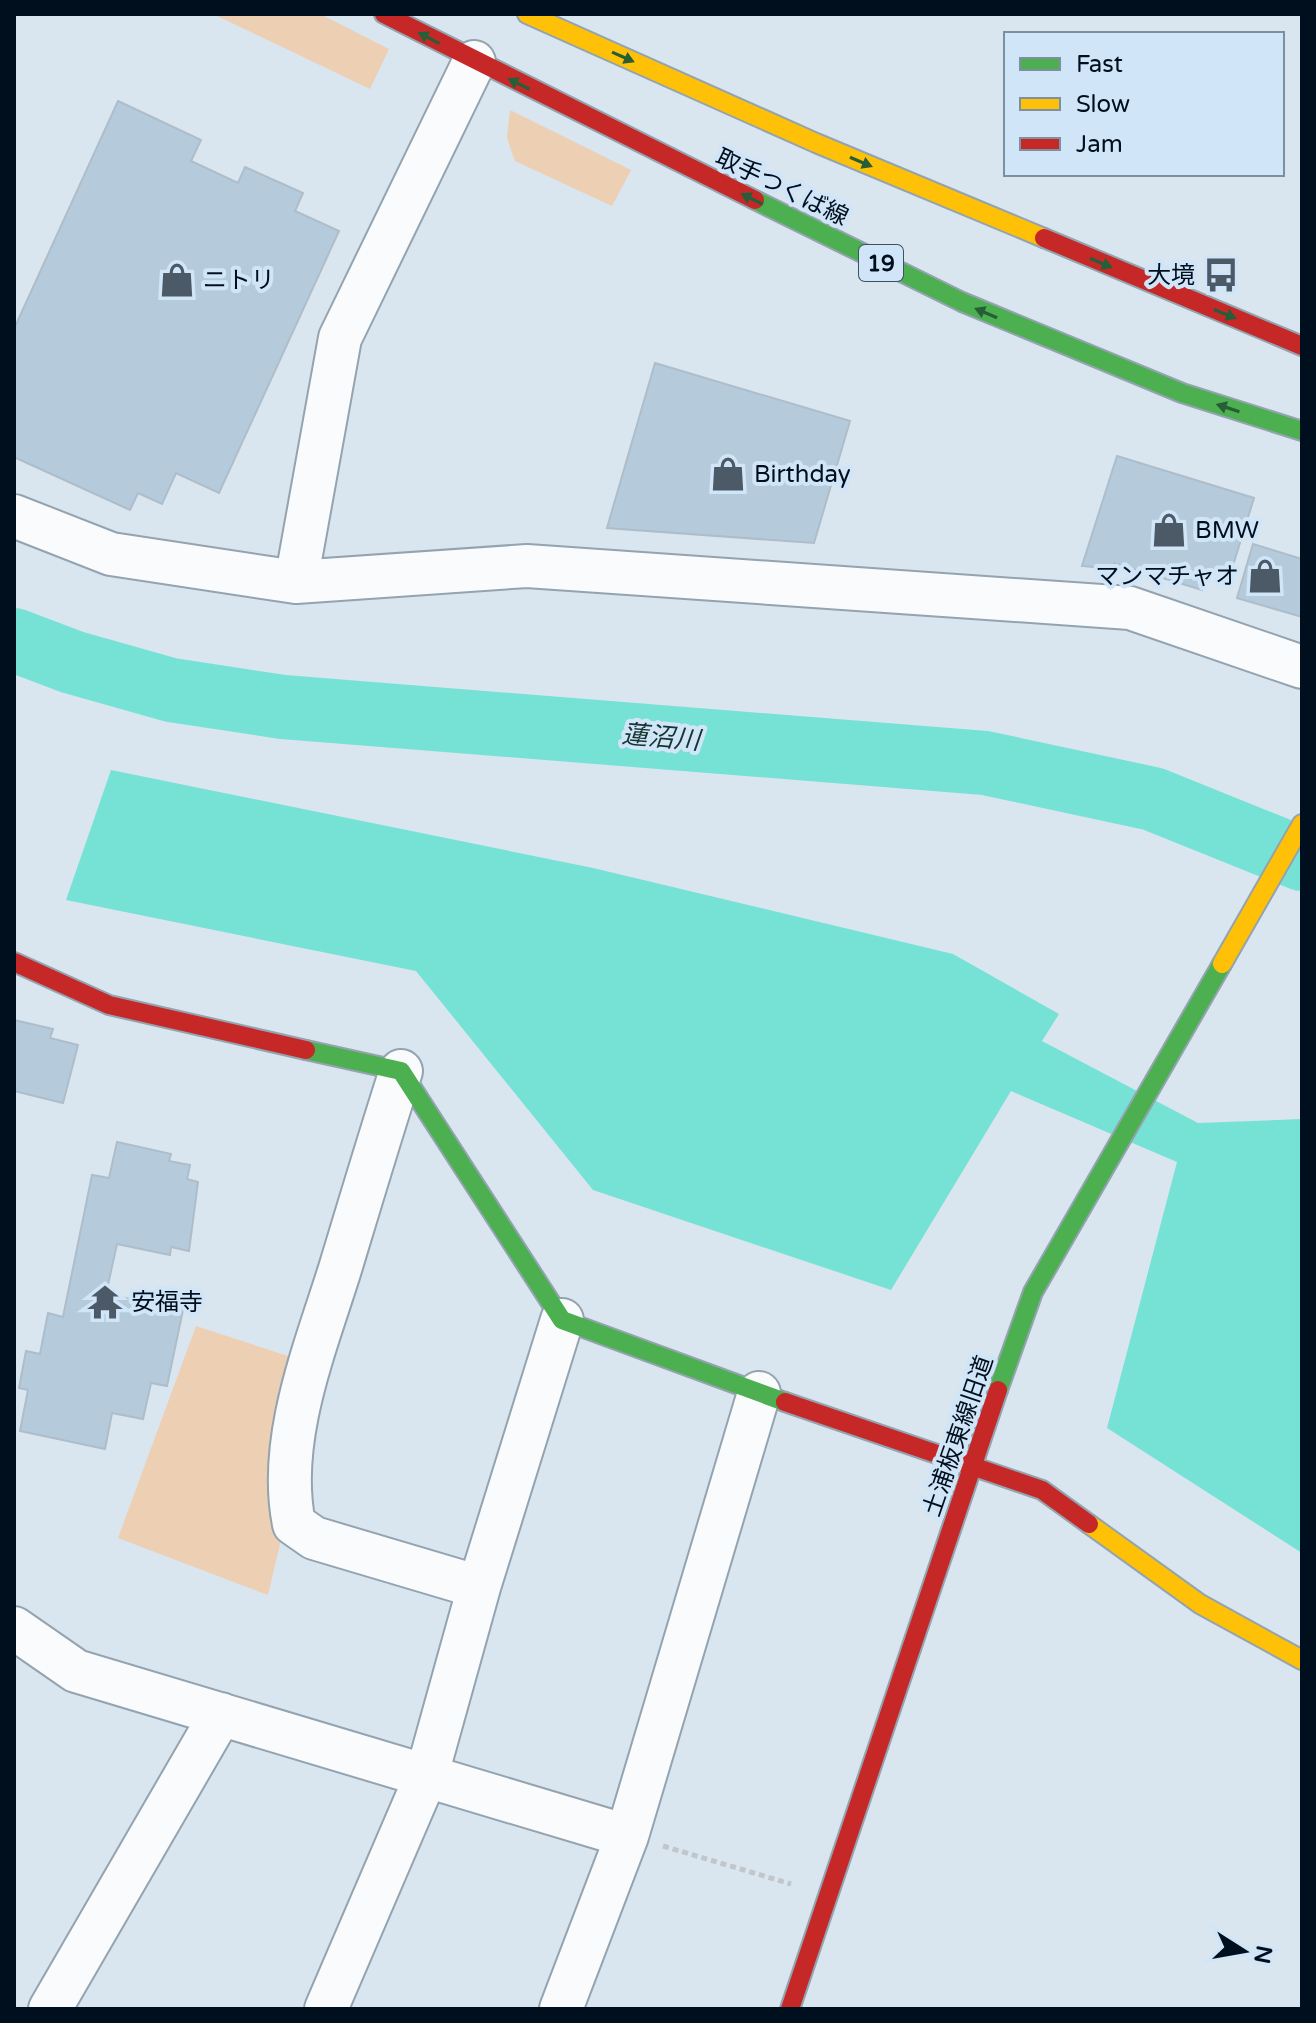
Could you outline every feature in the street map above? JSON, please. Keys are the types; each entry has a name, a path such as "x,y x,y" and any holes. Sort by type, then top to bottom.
{"street":[{"name":"取手つくば線","path":"384,14 474,62 962,302 1182,393 1302,431"},
{"path":"527,14 816,143 1302,346"},
{"path":"296,582 340,338 474,62"},
{"path":"14,516 111,554 296,582 527,566 1130,608 1302,667"},
{"name":"土浦板東線旧道","path":"790,2009 972,1463 1033,1292 1302,824"},
{"path":"14,962 109,1005 401,1071 562,1320 759,1393 972,1463 1042,1490 1200,1604 1302,1660"},
{"path":"401,1071 317,1343 291,1448 288,1493 294,1524 314,1538 479,1587"},
{"path":"326,2009 427,1774 479,1587 562,1320"},
{"path":"561,2009 627,1836 759,1393"},
{"path":"14,1628 76,1671 627,1836"},
{"path":"50,2009 221,1714"}],"path":[{"path":"627,1836 830,1896"}],"shaded area":[{"path":"213,14 320,14 389,49 370,89"},
{"path":"510,110 631,170 612,206 515,161 507,138"},
{"path":"111,770 593,868 953,954 1059,1014 1042,1041 1198,1123 1302,1119 1302,1553 1107,1428 1177,1162 1011,1091 891,1290 593,1190 416,971 66,900"},
{"path":"196,1326 294,1358 271,1451 269,1482 280,1544 268,1595 118,1538"}],"building":[{"name":"ニトリ","path":"118,101 201,140 191,161 238,183 245,167 303,193 295,211 339,231 219,493 176,473 162,504 138,493 130,510 14,457 14,329"},
{"name":"Birthday","path":"655,363 850,421 814,543 607,528"},
{"name":"BMW","path":"1117,456 1254,498 1229,578 1208,571 1202,590 1114,563 1112,569 1082,566"},
{"path":"1253,544 1302,559 1302,617 1237,598"},
{"path":"14,1020 53,1029 50,1038 78,1045 63,1103 14,1091"},
{"name":"安福寺","path":"117,1142 171,1154 169,1161 190,1165 187,1179 198,1182 189,1251 171,1247 170,1255 117,1244 106,1294 183,1310 167,1386 151,1383 143,1419 112,1413 105,1449 20,1431 28,1390 19,1388 26,1351 40,1354 48,1313 63,1317 92,1175 109,1178"}],"waterway":[{"name":"蓮沼川","path":"14,640 72,662 171,690 283,707 985,763 1153,799 1302,859"}],"traffic: fast":[{"path":"755,200 962,302 1182,393 1302,431"},
{"path":"998,1390 1033,1292 1222,964"},
{"path":"306,1050 401,1071 562,1320 785,1402"}],"traffic: slow":[{"path":"527,14 816,143 1044,238"},
{"path":"1222,964 1302,824"},
{"path":"1089,1524 1200,1604 1302,1660"}],"traffic: jam":[{"path":"384,14 755,200"},
{"path":"1044,238 1302,346"},
{"path":"14,962 109,1005 306,1050"},
{"path":"790,2009 998,1390"},
{"path":"785,1402 1042,1490 1089,1524"}],"place":[{"name":"大境","path":"1221,275"},
{"name":"ニトリ","path":"177,280"},
{"name":"Birthday","path":"728,474"},
{"name":"BMW","path":"1169,530"},
{"name":"マンマチャオ","path":"1265,576"},
{"name":"安福寺","path":"105,1302"}]}
